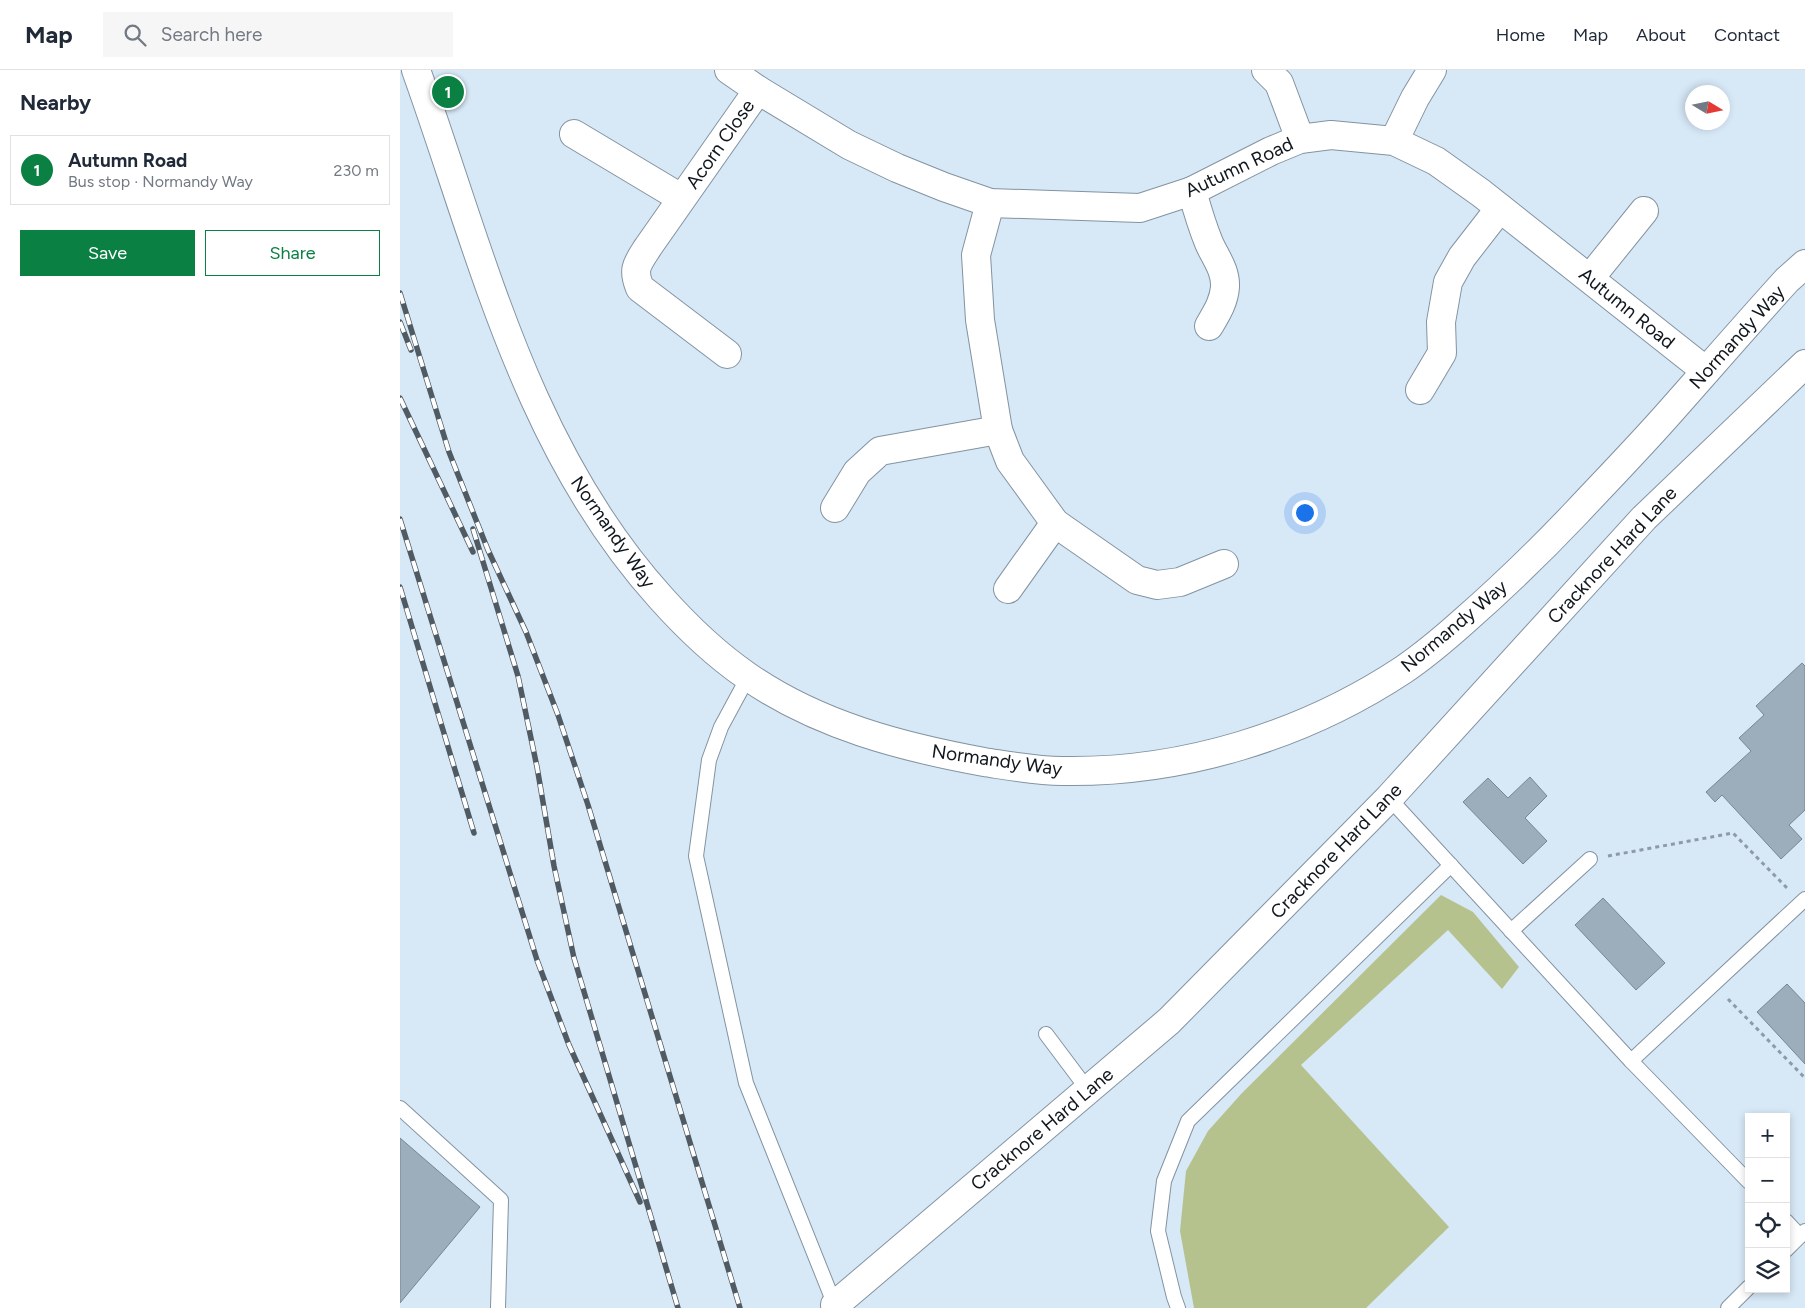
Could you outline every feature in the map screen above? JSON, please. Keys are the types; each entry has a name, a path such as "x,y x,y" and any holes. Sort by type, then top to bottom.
{"street":[{"name":"Normandy Way","path":"416,70 514,354 554,442 576,483 630,562 656,593 688,628 748,678 815,714 891,742 932,752 1008,766 1056,771 1097,771 1181,760 1268,737 1306,723 1344,705 1406,668 1440,642 1533,558 1667,416 1787,280 1805,264"},
{"name":"Autumn Road","path":"729,70 758,90 849,145 905,171 990,203 1140,208 1192,191 1271,151 1300,139 1331,135 1394,141 1436,161 1500,208 1706,371"},
{"path":"1266,70 1279,83 1300,139"},
{"path":"1394,141 1415,98 1432,70"},
{"name":"Acorn Close","path":"727,354 640,288 635,276 638,264 758,90"},
{"name":"Acorn Close","path":"574,134 682,198"},
{"path":"1192,191 1210,247 1221,267 1225,286 1221,306 1208,326"},
{"path":"990,203 976,255 980,320 998,430 1010,461 1055,523 1137,580 1157,584 1180,582 1224,564"},
{"path":"1420,390 1442,353 1441,322 1448,282 1462,257 1500,208"},
{"path":"1590,278 1644,211"},
{"name":"Cracknore Hard Lane","path":"835,1307 1169,1022 1389,798 1644,518 1805,364"},
{"path":"835,508 857,472 880,451 998,430"},
{"path":"1008,589 1055,523"}],"lane":[{"name":"Cracknore Hard Lane","path":"748,678 721,727 709,760 696,856 746,1083 835,1307"},
{"path":"1389,798 1631,1061 1745,1178"},
{"path":"1511,931 1590,859"},
{"path":"1178,1308 1158,1231 1164,1181 1188,1121 1451,866"},
{"path":"1631,1061 1803,901"},
{"path":"1046,1034 1088,1090"},
{"path":"400,1108 501,1200 498,1308"},
{"path":"1788,1248 1803,1234 1790,1224"},
{"path":"1728,1308 1745,1291"}],"path":[{"path":"1590,859 1733,833 1803,901"},
{"path":"1714,984 1805,1078"}],"green space":[{"path":"1441,895 1473,912 1519,967 1502,989 1448,930 1301,1065 1449,1227 1366,1308 1194,1308 1180,1231 1186,1171 1208,1131 1242,1093"}],"building":[{"path":"1802,663 1805,666 1805,810 1789,825 1802,839 1781,859 1722,795 1715,802 1706,792 1751,751 1739,738 1764,715 1756,706"},
{"path":"1530,777 1547,796 1525,818 1547,841 1523,864 1463,802 1488,778 1508,798"},
{"path":"1603,898 1665,963 1636,990 1575,925"},
{"path":"1787,984 1805,1003 1805,1064 1757,1012"},
{"path":"400,1138 480,1207 400,1303"}],"railway":[{"path":"400,293 449,452 488,550 526,632 558,715 588,805 740,1308"},
{"path":"400,322 411,350"},
{"path":"400,398 473,552"},
{"path":"400,519 537,960 569,1045 640,1202"},
{"path":"473,529 518,676 537,767 554,866 574,958 678,1308"},
{"path":"400,587 474,833"}],"place":[{"name":"Autumn Road","path":"448,92"}]}
